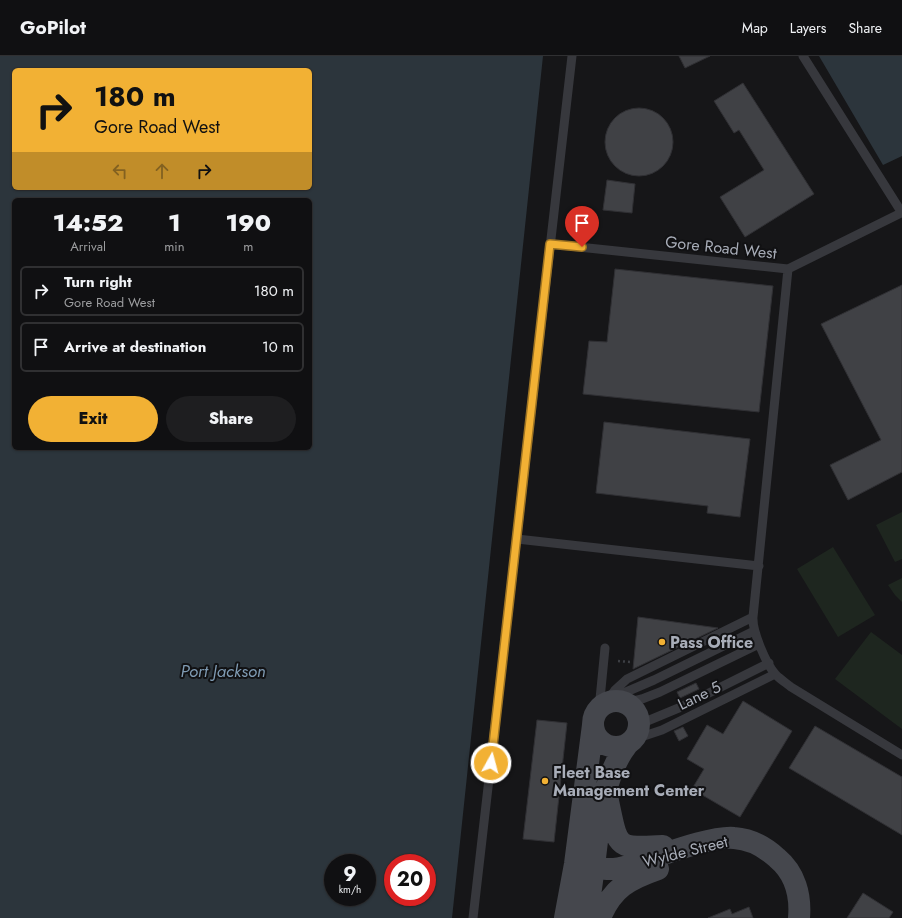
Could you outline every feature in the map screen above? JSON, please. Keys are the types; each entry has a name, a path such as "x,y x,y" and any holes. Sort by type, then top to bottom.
{"street":[{"path":"565,918 584,865 597,841 606,792 618,757 634,736 636,711 631,706 606,709"},
{"path":"606,709 596,736 604,744 615,748 634,736"},
{"path":"587,918 584,865 606,709"},
{"path":"606,792 614,830 622,844 636,848 696,845"},
{"name":"Wylde Street","path":"584,865 616,869 696,845 733,838 758,844 782,861 793,877 799,899 799,918"},
{"path":"600,918 608,901 623,885 641,875 671,863 696,845"}],"lane":[{"path":"473,918 572,56"},
{"path":"803,56 901,213"},
{"name":"Gore Road West","path":"550,244 788,269 901,213"},
{"path":"788,269 753,617 754,631 759,644 775,674 791,687 902,755"},
{"path":"517,540 759,566"},
{"path":"606,709 615,690 627,679 753,617"},
{"path":"606,709 626,692 654,680 754,631"},
{"path":"606,709 642,699 660,692 759,644"},
{"path":"605,648 600,699 606,709"},
{"path":"634,736 681,707 769,663"},
{"name":"Lane 5","path":"634,736 662,730 775,674"}],"path":[{"path":"615,660 630,662"}],"shaded area":[{"path":"902,512 902,559 895,562 876,525"},
{"path":"833,547 875,615 838,637 797,569"},
{"path":"902,578 902,602 888,585"},
{"path":"871,632 902,655 902,729 835,679"}],"water":[{"name":"Port Jackson","path":"0,56 543,56 452,918 0,918"},
{"path":"819,56 902,56 902,156 883,165"}],"building":[{"path":"679,56 710,56 685,68"},
{"path":"743,83 814,194 745,237 720,197 764,170 739,130 734,133 714,101"},
{"path":"639,108 652,111 663,118 670,129 673,142 670,155 663,166 652,173 639,176 626,173 615,166 608,155 605,142 608,129 615,118 626,111"},
{"path":"607,180 635,184 632,213 603,210"},
{"path":"615,269 773,286 759,412 583,394 589,341 607,342"},
{"path":"902,285 902,472 848,500 830,465 881,440 821,324"},
{"path":"604,422 750,439 740,517 707,513 708,506 596,493"},
{"name":"Pass Office","path":"638,617 718,628 633,669"},
{"path":"696,683 699,689 680,698 677,692"},
{"path":"743,701 792,731 740,817 692,789 704,769 687,759 707,725 723,734"},
{"name":"Fleet Base Management Center","path":"537,720 567,723 554,842 523,839"},
{"path":"815,726 902,777 902,835 789,768"},
{"path":"683,727 688,736 679,741 674,731"},
{"path":"863,893 893,912 889,918 847,918"},
{"path":"749,907 753,918 708,918 730,909 732,914"}],"place":[{"name":"Pass Office","path":"662,642"},
{"name":"Fleet Base Management Center","path":"545,781"}],"route":[{"path":"491,763 550,244 582,247"}]}
